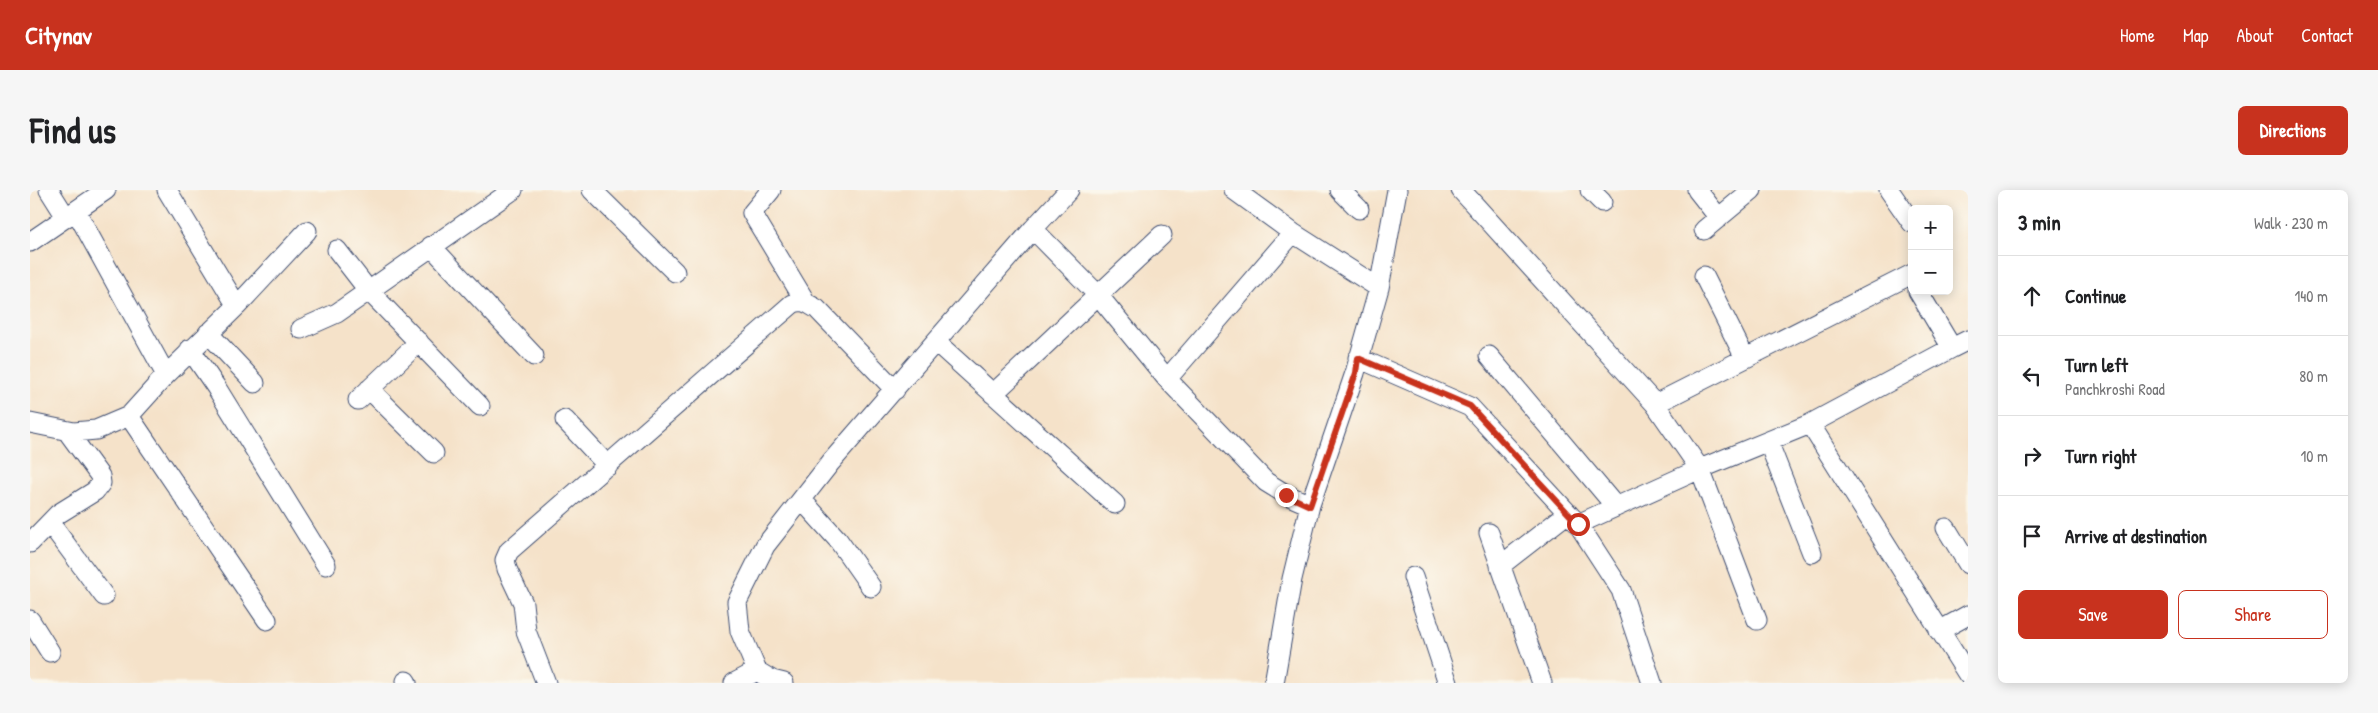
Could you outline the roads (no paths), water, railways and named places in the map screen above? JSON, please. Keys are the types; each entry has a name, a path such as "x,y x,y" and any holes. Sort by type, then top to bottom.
{"street":[{"path":"49,190 71,214 166,375"},
{"path":"30,242 106,190"},
{"path":"167,190 236,306"},
{"path":"301,329 338,313 368,290 513,190"},
{"path":"592,190 675,272"},
{"path":"771,190 752,213 805,301 817,309 895,390"},
{"path":"1234,190 1293,233 1379,288"},
{"path":"1340,190 1359,209"},
{"path":"1274,683 1292,579 1310,506 1356,373 1358,358 1379,288 1397,190"},
{"path":"1461,190 1655,404 1700,469 1757,620"},
{"path":"1698,190 1720,218"},
{"path":"1704,230 1752,190"},
{"path":"1889,190 1908,217"},
{"path":"784,683 772,680 757,670 740,631 736,602 765,546 831,462 937,343 1064,191"},
{"path":"1034,229 1098,295 1167,379 1266,482 1286,495 1310,506"},
{"path":"30,423 74,432 96,430 129,416 190,349 236,306 307,231"},
{"path":"1167,379 1293,233"},
{"path":"993,394 1162,235"},
{"path":"431,246 534,356"},
{"path":"337,250 368,290 480,406"},
{"path":"1704,276 1745,358"},
{"path":"1655,404 1745,358 1908,283"},
{"path":"1500,566 1573,519 1616,507 1700,469 1810,424 1960,344 1923,295"},
{"path":"546,683 526,631 523,603 507,569 505,560 509,551 792,304 798,301 805,301"},
{"path":"208,333 255,383"},
{"path":"419,342 364,395 434,453"},
{"path":"937,343 1115,504"},
{"path":"190,349 216,387 326,565"},
{"path":"1490,356 1616,507"},
{"path":"1358,358 1470,406 1573,519 1621,590 1646,681"},
{"path":"129,416 267,620"},
{"path":"565,420 608,466"},
{"path":"1810,424 1968,675"},
{"path":"30,543 65,509 99,488 101,483 100,476 67,431"},
{"path":"1768,441 1812,553"},
{"path":"802,500 838,540 872,587"},
{"path":"50,523 104,596"},
{"path":"1946,528 1968,564"},
{"path":"1489,533 1542,683"},
{"path":"1413,577 1448,683"},
{"path":"1939,631 1968,615"},
{"path":"30,620 50,652"},
{"path":"734,683 757,670"}]}
